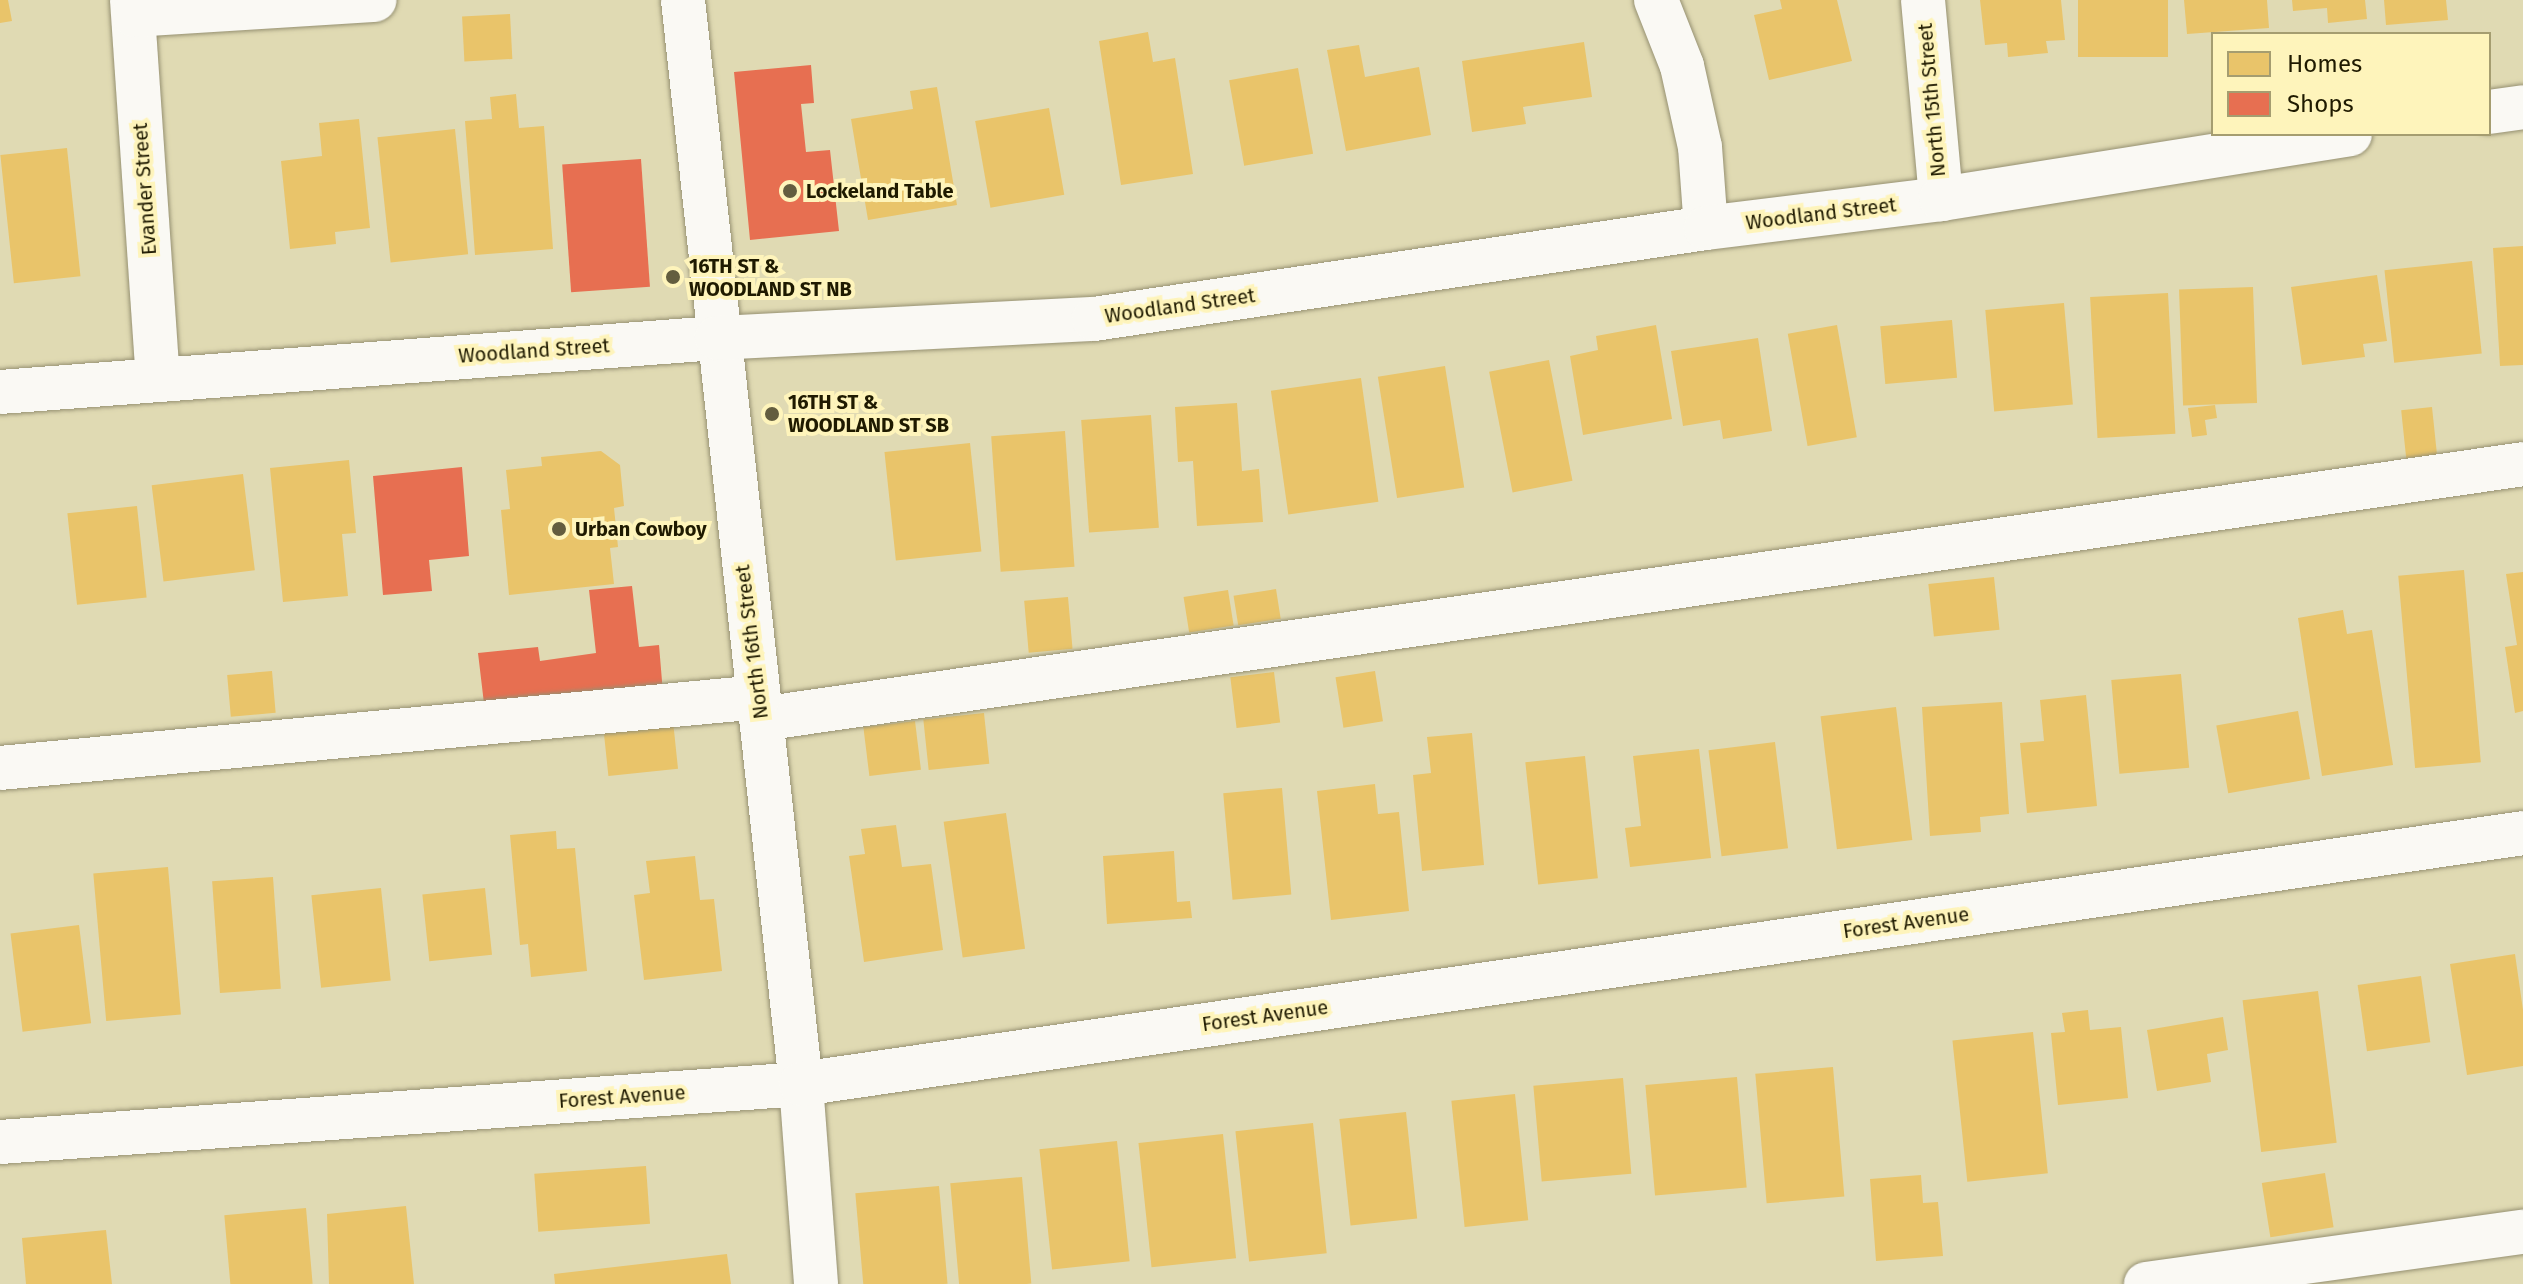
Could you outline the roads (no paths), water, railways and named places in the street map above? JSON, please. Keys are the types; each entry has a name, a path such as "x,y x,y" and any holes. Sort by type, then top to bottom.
{"street":[{"path":"133,8 375,0"},
{"name":"North 16th Street","path":"683,0 717,338 801,1084 816,1284"},
{"path":"1656,0 1682,66 1700,147 1706,228"},
{"name":"North 15th Street","path":"1923,0 1941,199"},
{"name":"Evander Street","path":"133,8 158,377"},
{"path":"2491,112 2523,107"},
{"name":"Woodland Street","path":"0,392 158,377 717,338 1094,319 1706,228 1941,199 2337,136"},
{"path":"0,768 760,708 2523,464"},
{"name":"Forest Avenue","path":"0,1142 801,1084 2523,833"},
{"path":"2146,1284 2523,1232"}],"place":[{"name":"Lockeland Table","path":"790,191"},
{"name":"16TH ST & WOODLAND ST NB","path":"673,277"},
{"name":"16TH ST & WOODLAND ST SB","path":"772,414"},
{"name":"Urban Cowboy","path":"559,529"}]}
